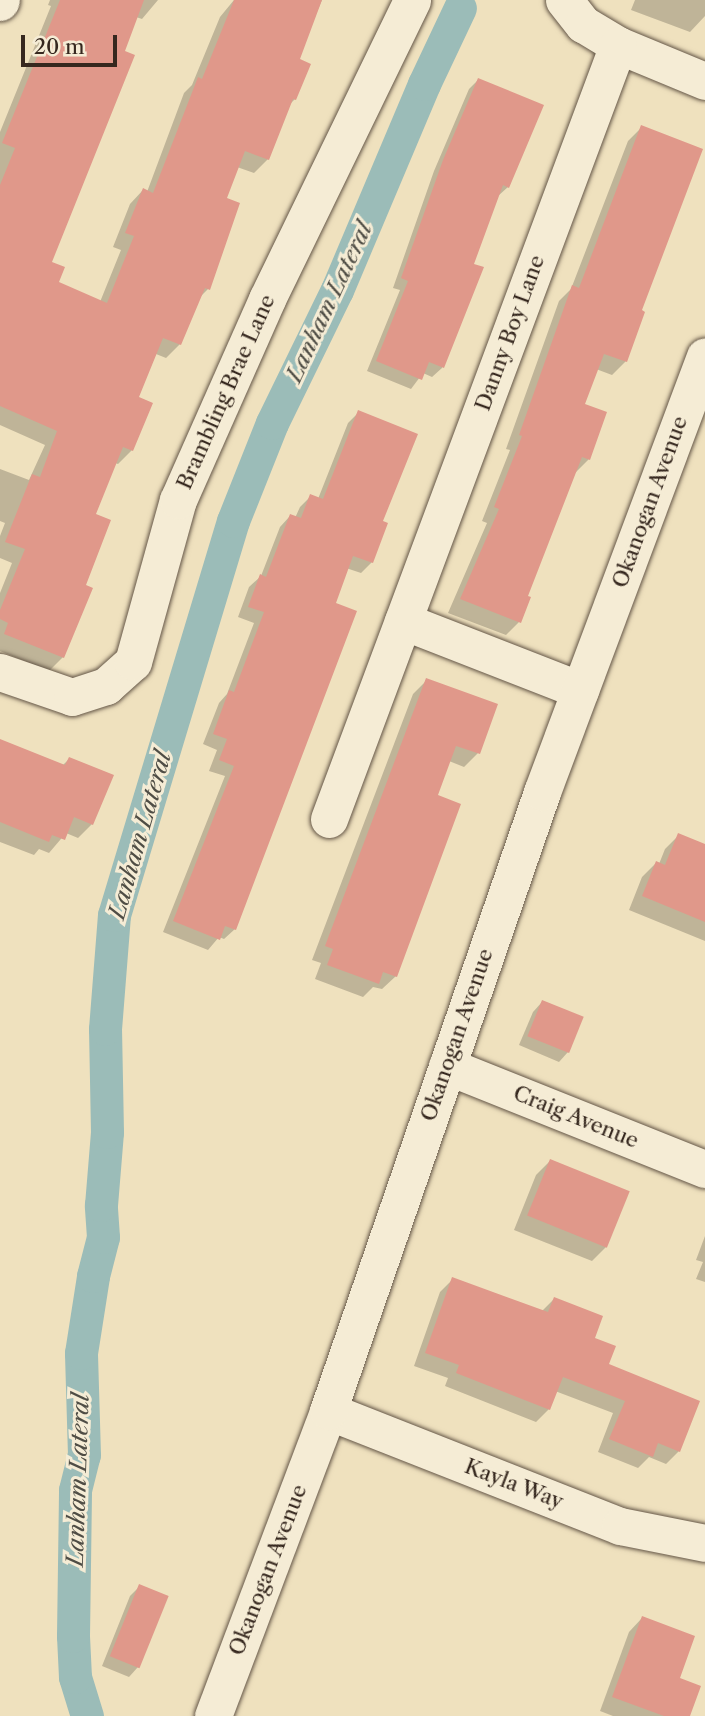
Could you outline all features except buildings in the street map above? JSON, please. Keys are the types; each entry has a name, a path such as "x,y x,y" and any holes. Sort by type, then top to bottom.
{"street":[{"name":"Brambling Brae Lane","path":"0,672 72,697 106,686 133,662 183,489 267,299 412,0"},
{"path":"564,0 583,24 618,45 705,81"},
{"name":"Danny Boy Lane","path":"328,819 618,45"},
{"name":"Okanogan Avenue","path":"213,1716 328,1411 580,690 705,355"},
{"path":"403,621 580,690"},
{"name":"Craig Avenue","path":"447,1066 705,1169"},
{"name":"Kayla Way","path":"328,1411 620,1526 705,1543"}],"waterway":[{"name":"Lanham Lateral","path":"87,1716 75,1677 75,1490 84,1455 81,1353 93,1276 103,1237 101,1205 107,1132 105,1029 114,915 233,521 272,423 337,290 424,84 460,8"}]}
